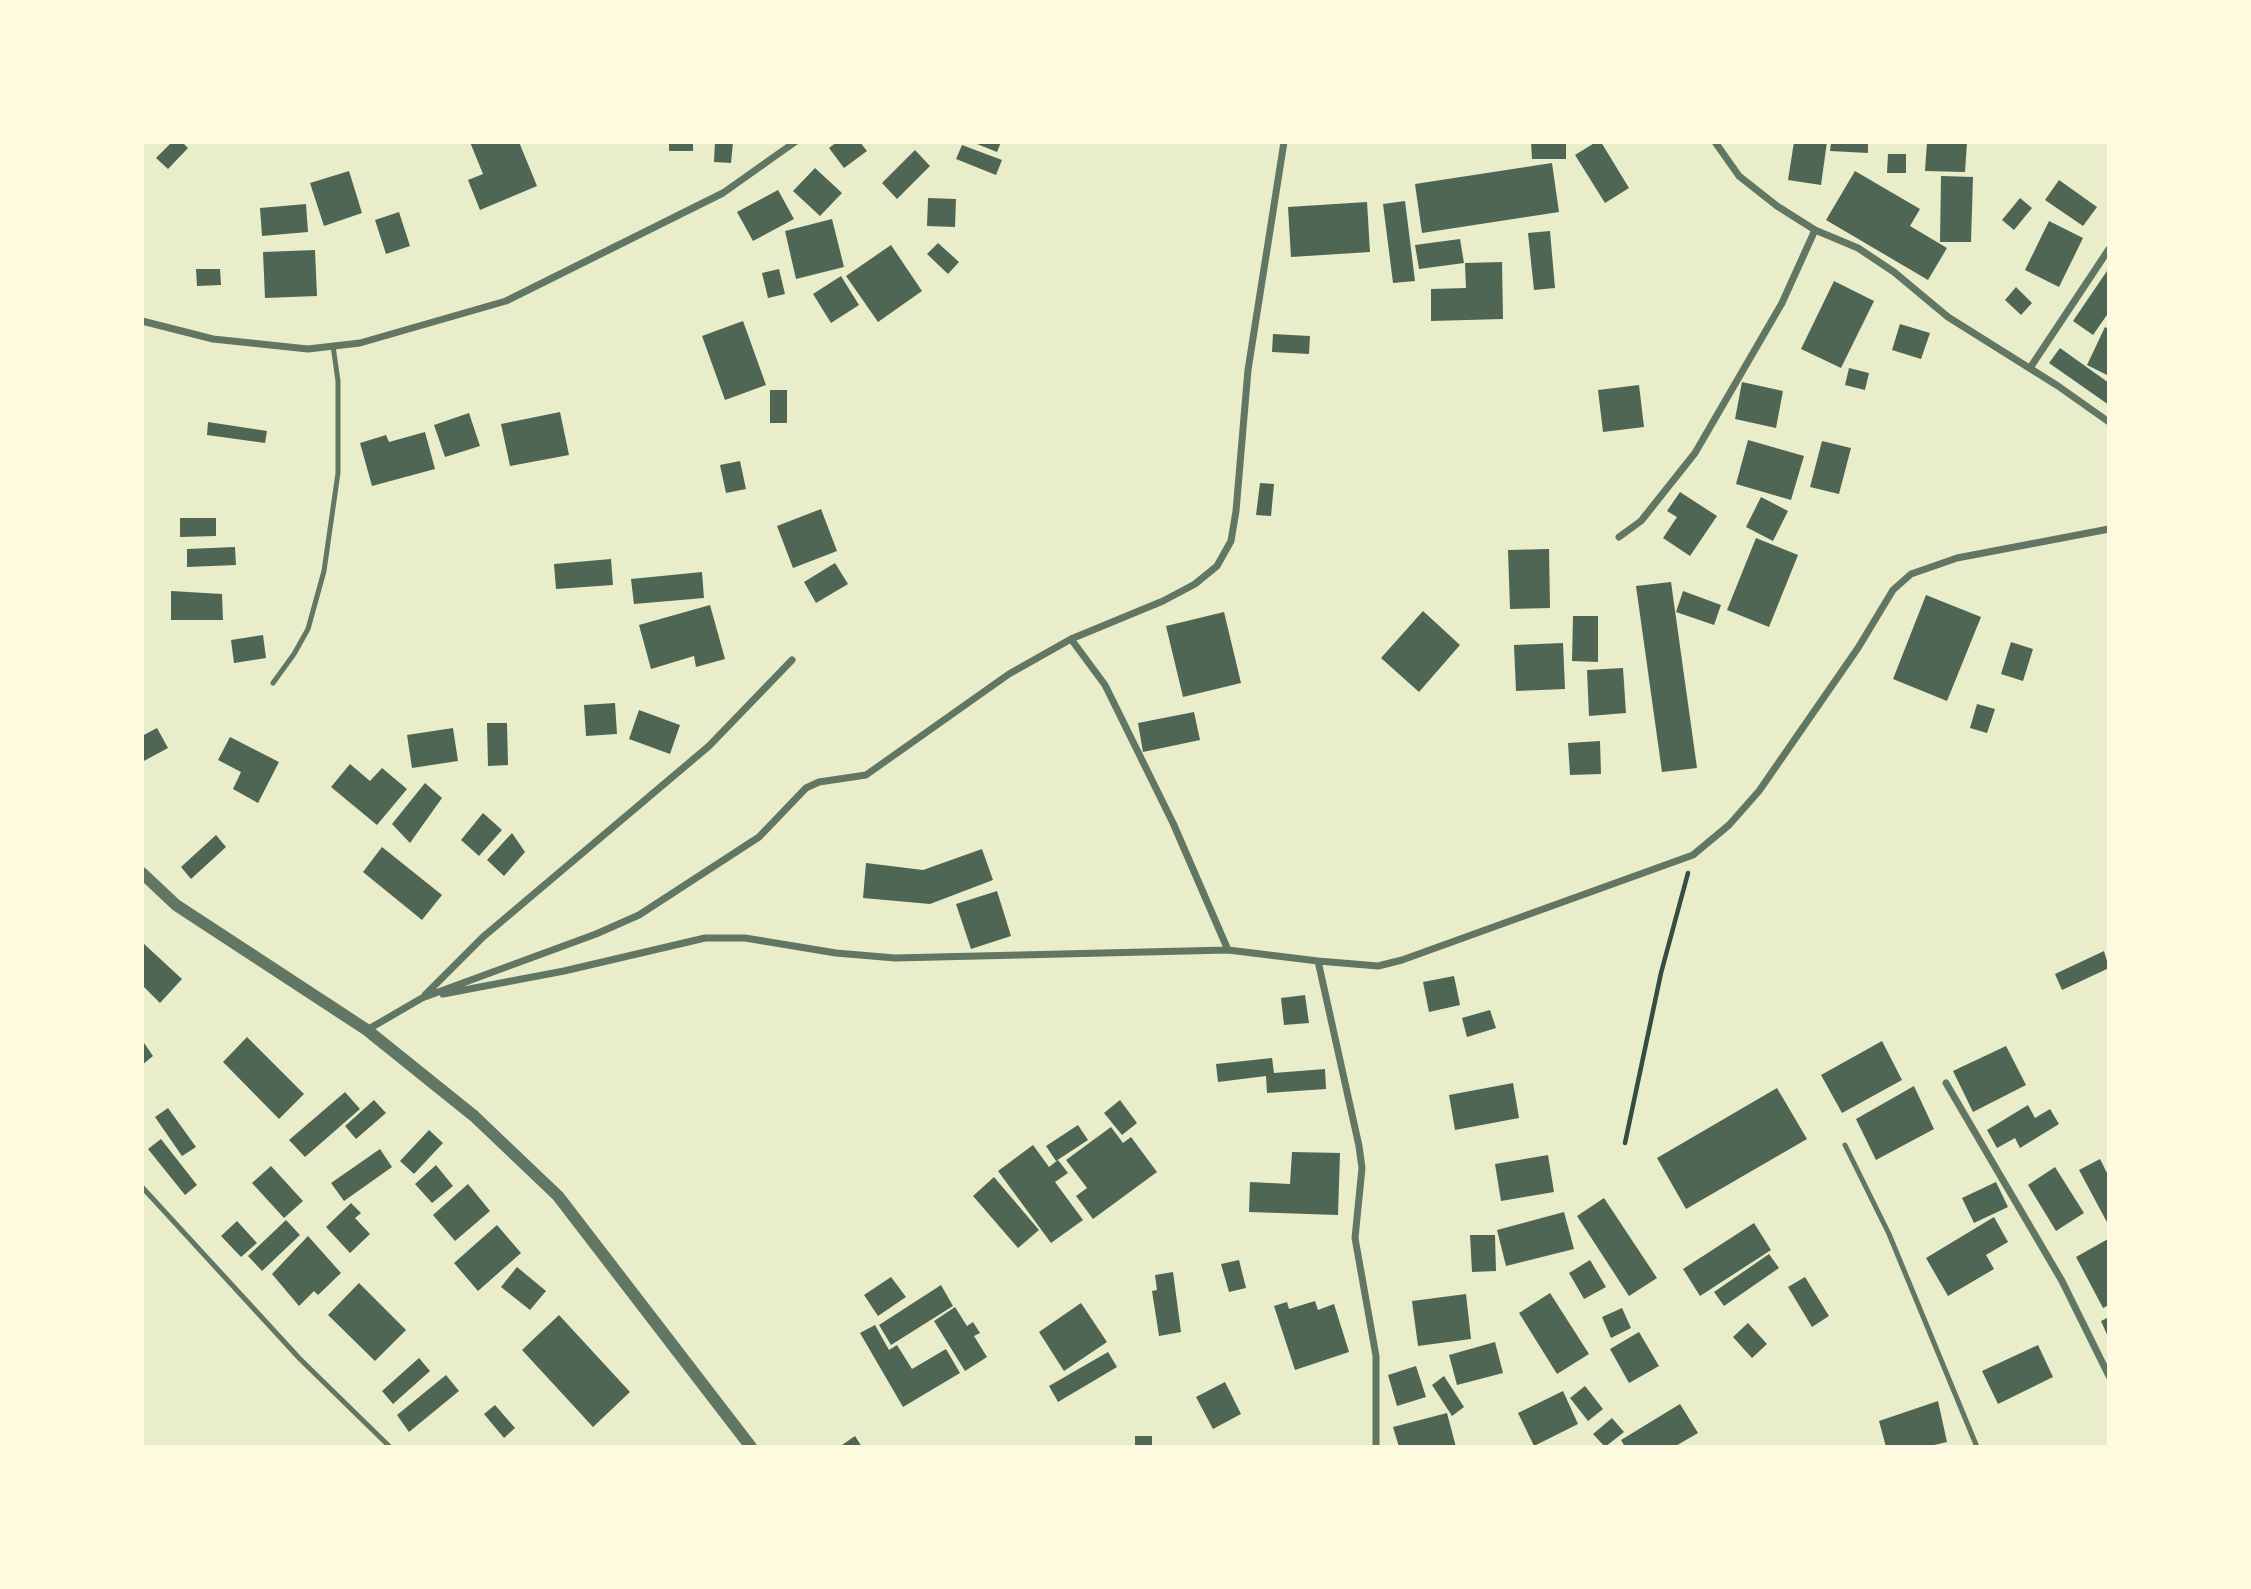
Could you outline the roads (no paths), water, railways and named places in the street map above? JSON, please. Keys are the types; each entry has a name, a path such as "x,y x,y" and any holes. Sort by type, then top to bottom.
{"street":[{"path":"142,321 213,339 308,349 360,343 506,301 723,193 795,142"},
{"path":"367,1030 422,998 639,915 759,837 806,788 818,782 866,775 1009,674 1071,639 1163,601 1195,584 1217,566 1231,541 1248,370 1284,142"},
{"path":"1715,142 1739,176 1815,230 1858,247 1894,272 1948,317 2109,422"},
{"path":"1619,537 1641,521 1695,453 1782,303 1815,230"},
{"path":"2030,368 2109,249"},
{"path":"422,998 564,971 705,938 745,937 836,953 895,958 1228,950 1377,966 1402,960 1693,855 1729,825 1759,791 1858,648 1893,590 1911,574 1957,558 2109,529"},
{"path":"1071,639 1105,685 1173,823 1228,950"},
{"path":"422,998 483,937 709,746 792,660"},
{"path":"142,873 176,905 367,1030 474,1116 558,1196 751,1447"},
{"path":"1318,961 1362,1168 1355,1238 1376,1356 1376,1447"},
{"path":"1946,1083 2062,1281 2109,1376"}],"lane":[{"path":"273,682 308,629 324,571 338,473 338,381 333,346"},
{"path":"1845,1145 1894,1245 1977,1447"},
{"path":"142,1187 256,1313 390,1447"}]}
